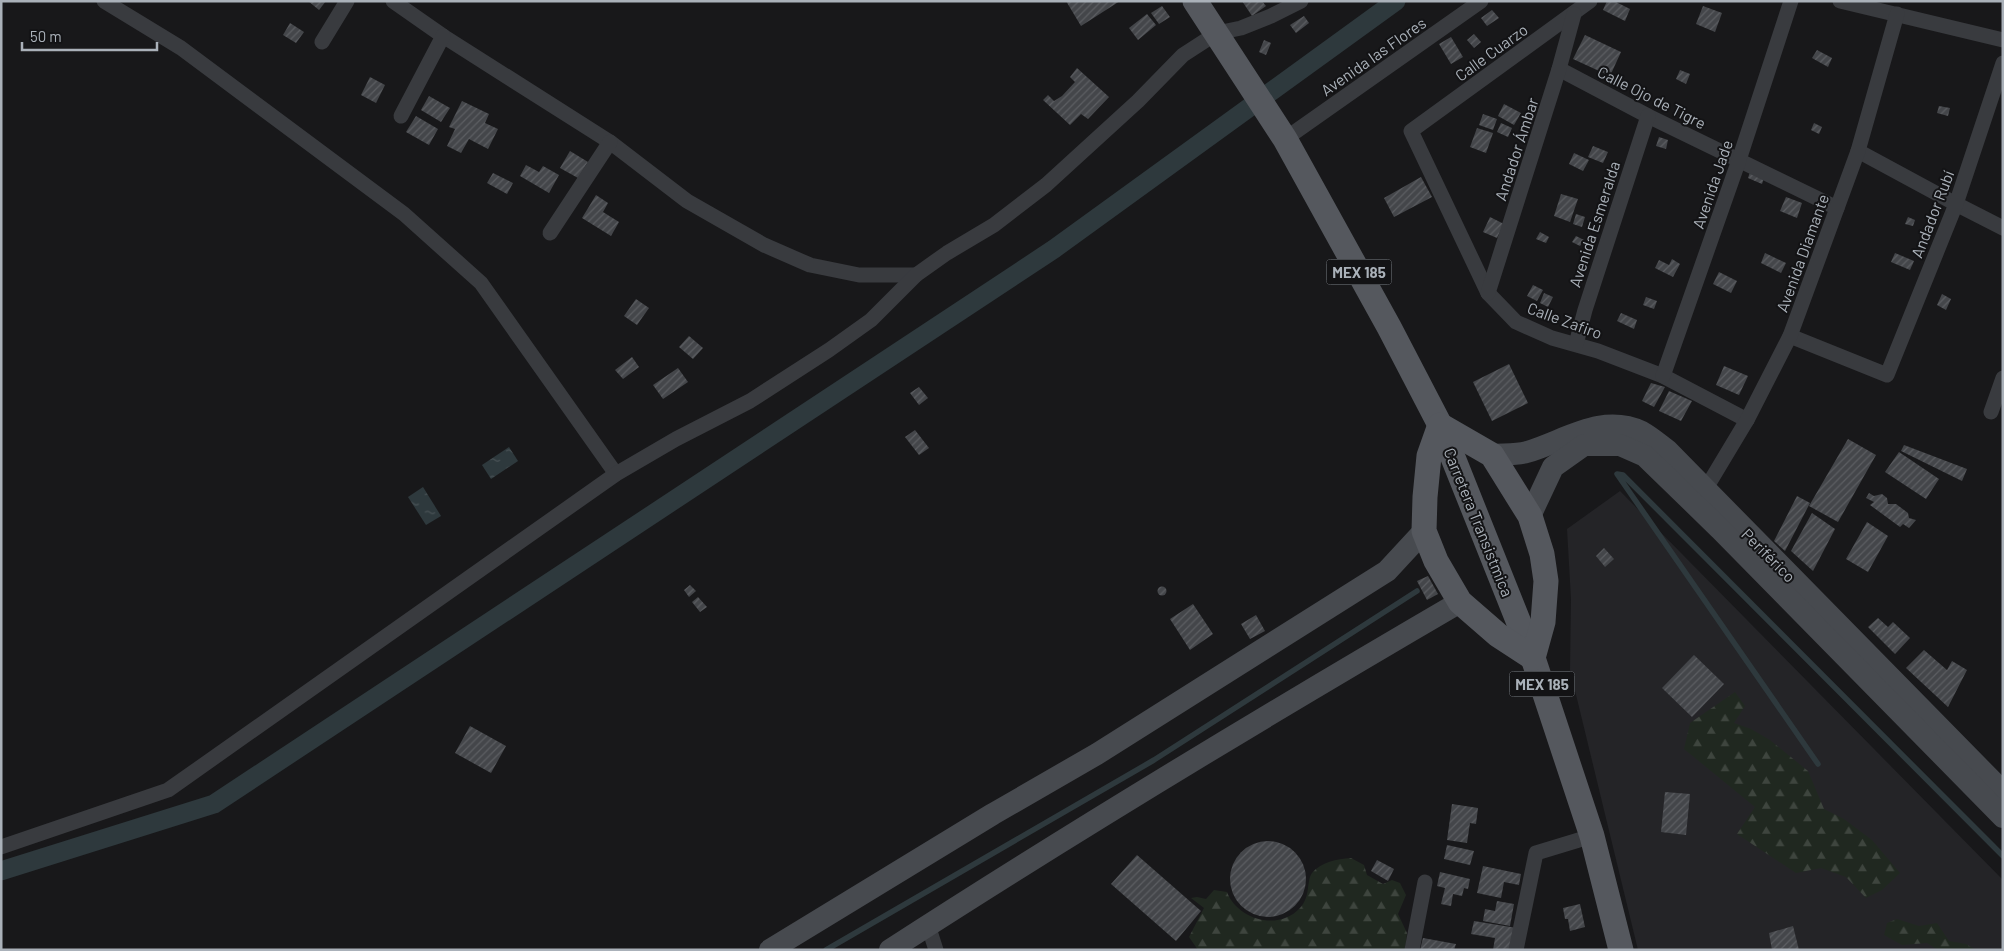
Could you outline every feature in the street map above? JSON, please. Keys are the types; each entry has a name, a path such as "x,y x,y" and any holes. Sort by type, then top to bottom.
{"main road":[{"name":"MEX 185","path":"1195,1 1280,130"},
{"name":"Carretera Transistmica","path":"1280,130 1389,327 1440,425 1533,658 1592,836 1621,950"},
{"path":"1440,425 1492,455 1530,516 1542,554 1546,582 1543,622 1533,658 1498,635 1460,602 1436,561 1424,532 1430,456 1440,425"}],"street":[{"path":"104,1 124,7 404,214 481,283 616,474"},
{"path":"322,42 347,1"},
{"path":"393,1 443,36 610,142 687,201 764,244 810,265 859,276 916,275"},
{"path":"1,847 168,790 616,474 676,439 750,401 830,350 871,320 916,275 947,253 994,225 1046,185 1138,101 1183,55 1217,33 1241,28 1301,1"},
{"name":"Avenida las Flores","path":"1280,130 1481,1"},
{"name":"Calle Cuarzo","path":"1411,131 1590,1"},
{"name":"Avenida Jade","path":"1663,376 1739,160 1791,1"},
{"path":"1840,1 2003,40"},
{"name":"Andador Ámbar","path":"1488,293 1559,69 1574,14"},
{"name":"Avenida Diamante","path":"1706,490 1747,420 1790,336 1858,151 1897,14"},
{"path":"401,116 443,36"},
{"name":"Andador Rubí","path":"1790,336 1887,375 1956,204 2003,63"},
{"name":"Calle Ojo de Tigre","path":"1559,69 1648,116 1837,208"},
{"name":"Avenida Esmeralda","path":"1576,344 1585,310 1648,116"},
{"name":"Calle Zafiro","path":"1411,131 1488,293 1516,322 1552,338 1598,351 1663,376 1747,420"},
{"path":"550,233 610,142"},
{"path":"1858,151 2003,228"},
{"path":"1992,412 2003,378"},
{"name":"Periférico","path":"1492,455 1526,452 1578,431 1606,425 1652,462 1720,529 2003,817"},
{"name":"Periférico","path":"1530,516 1554,467 1584,445 1641,432 1667,450 2003,792"},
{"path":"770,950 993,814 1097,754 1387,571 1424,532"},
{"path":"890,950 1107,814 1460,602"},
{"path":"1516,950 1536,853 1592,836"},
{"path":"1412,950 1425,882"},
{"path":"928,925 936,950"}],"shaded area":[{"path":"1620,491 2003,880 2003,950 1638,950 1570,670 1571,599 1567,529"}],"green space":[{"path":"1735,692 1745,706 1734,723 1751,729 1770,740 1808,771 1824,809 1844,819 1872,840 1900,873 1882,890 1866,898 1846,877 1821,868 1796,873 1737,834 1755,807 1684,749 1690,723"},
{"path":"1351,858 1364,865 1367,875 1383,884 1392,880 1400,883 1406,895 1398,914 1407,933 1405,950 1198,950 1189,937 1204,908 1191,898 1206,899 1214,890 1227,892 1232,901 1249,915 1270,921 1281,919 1291,915 1300,908 1306,899 1310,877 1316,869 1330,862"},
{"path":"1897,919 1919,926 1937,923 1949,941 1966,944 1976,950 1938,950 1927,943 1902,945 1884,935 1887,923"}],"water":[{"path":"509,447 518,461 491,479 482,465"},
{"path":"423,487 441,516 426,525 408,497"}],"building":[{"path":"308,1 326,1 319,10"},
{"path":"1066,1 1120,1 1081,26"},
{"path":"1242,1 1262,1 1266,6 1252,16"},
{"path":"1607,1 1614,1 1630,9 1625,21 1603,10"},
{"path":"1162,6 1170,17 1159,24 1151,13"},
{"path":"1703,6 1722,13 1715,32 1696,24"},
{"path":"1492,10 1499,18 1487,26 1481,18"},
{"path":"1147,14 1156,25 1138,40 1129,28"},
{"path":"1304,16 1309,23 1296,33 1290,25"},
{"path":"290,23 304,32 296,43 283,35"},
{"path":"1474,34 1481,42 1474,48 1467,40"},
{"path":"1585,35 1621,52 1610,76 1573,59"},
{"path":"1451,37 1463,57 1451,64 1439,44"},
{"path":"1264,40 1271,43 1266,55 1259,52"},
{"path":"1817,50 1832,58 1828,67 1812,58"},
{"path":"1077,68 1109,97 1088,119 1081,114 1070,125 1043,100 1048,95 1054,101 1062,96 1075,82 1070,77"},
{"path":"1680,70 1690,74 1686,84 1676,79"},
{"path":"370,77 385,85 376,103 361,95"},
{"path":"429,96 450,108 441,122 421,110"},
{"path":"462,101 489,114 485,123 498,129 488,149 469,139 461,153 447,146 455,129 449,127"},
{"path":"1504,104 1521,113 1514,125 1498,116"},
{"path":"1939,106 1950,108 1948,116 1937,113"},
{"path":"1483,114 1497,119 1493,130 1479,125"},
{"path":"416,116 438,129 429,145 406,132"},
{"path":"1501,123 1512,128 1508,137 1497,132"},
{"path":"1814,123 1822,127 1819,134 1811,130"},
{"path":"1477,128 1493,133 1486,153 1470,147"},
{"path":"1659,137 1668,140 1666,149 1656,146"},
{"path":"1593,146 1608,152 1603,163 1588,157"},
{"path":"570,151 588,162 578,178 560,168"},
{"path":"1574,153 1589,160 1583,171 1569,164"},
{"path":"526,165 539,172 543,166 559,175 549,193 520,176"},
{"path":"1751,169 1765,175 1762,184 1748,178"},
{"path":"493,173 513,183 507,194 487,183"},
{"path":"1421,177 1432,197 1394,217 1384,198"},
{"path":"1561,194 1578,199 1570,222 1554,216"},
{"path":"596,195 608,203 603,212 619,222 611,236 582,218"},
{"path":"1786,197 1802,203 1797,218 1780,211"},
{"path":"1576,214 1585,217 1582,227 1573,224"},
{"path":"1490,217 1504,224 1497,238 1483,232"},
{"path":"1908,217 1915,220 1913,226 1905,224"},
{"path":"1540,232 1549,237 1546,243 1536,239"},
{"path":"1576,236 1584,240 1580,246 1572,242"},
{"path":"1765,253 1786,263 1781,273 1761,263"},
{"path":"1895,253 1914,261 1910,270 1891,262"},
{"path":"1672,259 1680,264 1673,277 1655,268 1659,260 1669,265"},
{"path":"1719,272 1737,281 1731,293 1713,284"},
{"path":"1533,285 1543,290 1537,301 1527,296"},
{"path":"1544,293 1553,297 1548,307 1540,303"},
{"path":"1942,294 1951,299 1946,310 1937,305"},
{"path":"1646,297 1657,301 1654,309 1643,305"},
{"path":"636,299 649,308 637,325 624,316"},
{"path":"1621,313 1637,320 1634,329 1617,321"},
{"path":"689,336 703,348 693,359 679,347"},
{"path":"632,357 639,367 623,379 615,370"},
{"path":"1509,364 1528,403 1492,421 1473,382"},
{"path":"1724,366 1748,376 1739,395 1716,385"},
{"path":"678,368 688,382 663,399 653,385"},
{"path":"1651,383 1665,387 1654,407 1642,401"},
{"path":"919,387 928,398 919,405 910,393"},
{"path":"1669,391 1692,401 1681,421 1659,411"},
{"path":"915,430 929,448 919,455 905,437"},
{"path":"1848,439 1876,455 1838,522 1809,506"},
{"path":"1904,445 1967,469 1962,481 1901,451"},
{"path":"1899,452 1939,479 1926,499 1885,472"},
{"path":"1869,493 1874,496 1882,494 1887,498 1888,504 1896,504 1908,513 1909,518 1916,520 1909,528 1903,524 1900,527 1870,505 1874,502 1866,498"},
{"path":"1797,496 1810,503 1785,551 1774,541"},
{"path":"1812,513 1835,529 1813,571 1791,551"},
{"path":"1867,522 1888,536 1868,572 1846,559"},
{"path":"1604,548 1614,559 1605,567 1596,556"},
{"path":"1428,576 1438,594 1427,600 1417,581"},
{"path":"690,585 696,591 689,597 684,590"},
{"path":"1162,587 1166,591 1162,595 1158,591"},
{"path":"698,597 707,607 700,612 692,602"},
{"path":"1193,604 1213,634 1190,650 1170,619"},
{"path":"1256,615 1265,631 1250,639 1241,624"},
{"path":"1878,618 1888,627 1893,622 1910,638 1895,654 1868,627"},
{"path":"1924,650 1947,670 1952,661 1967,670 1948,707 1906,668"},
{"path":"1694,655 1724,684 1692,717 1662,688"},
{"path":"470,726 506,746 491,773 455,753"},
{"path":"1665,792 1690,794 1686,835 1661,832"},
{"path":"1452,804 1478,808 1476,824 1470,823 1467,843 1447,840"},
{"path":"1276,841 1289,847 1300,858 1306,871 1304,894 1289,911 1276,917 1260,917 1247,911 1232,894 1230,871 1236,858 1253,843"},
{"path":"1447,845 1474,851 1470,865 1444,859"},
{"path":"1137,855 1201,911 1176,941 1111,884"},
{"path":"1377,860 1394,869 1388,881 1371,871"},
{"path":"1483,866 1521,874 1519,885 1504,882 1501,898 1477,893"},
{"path":"1440,872 1470,879 1468,889 1464,888 1462,896 1453,894 1451,906 1441,904 1445,888 1437,886"},
{"path":"1497,901 1514,904 1510,926 1483,921 1485,909 1495,911"},
{"path":"1580,904 1585,927 1570,931 1568,919 1565,919 1563,908"},
{"path":"1474,921 1517,928 1513,950 1493,950 1495,938 1471,934"},
{"path":"1793,926 1799,950 1772,950 1769,933"},
{"path":"1423,938 1456,944 1454,950 1420,950"}],"waterway":[{"path":"1,871 214,804 1054,249 1396,1"},
{"path":"1818,764 1617,474 1623,475 2003,856"},
{"path":"826,950 1154,760 1417,591"}]}
